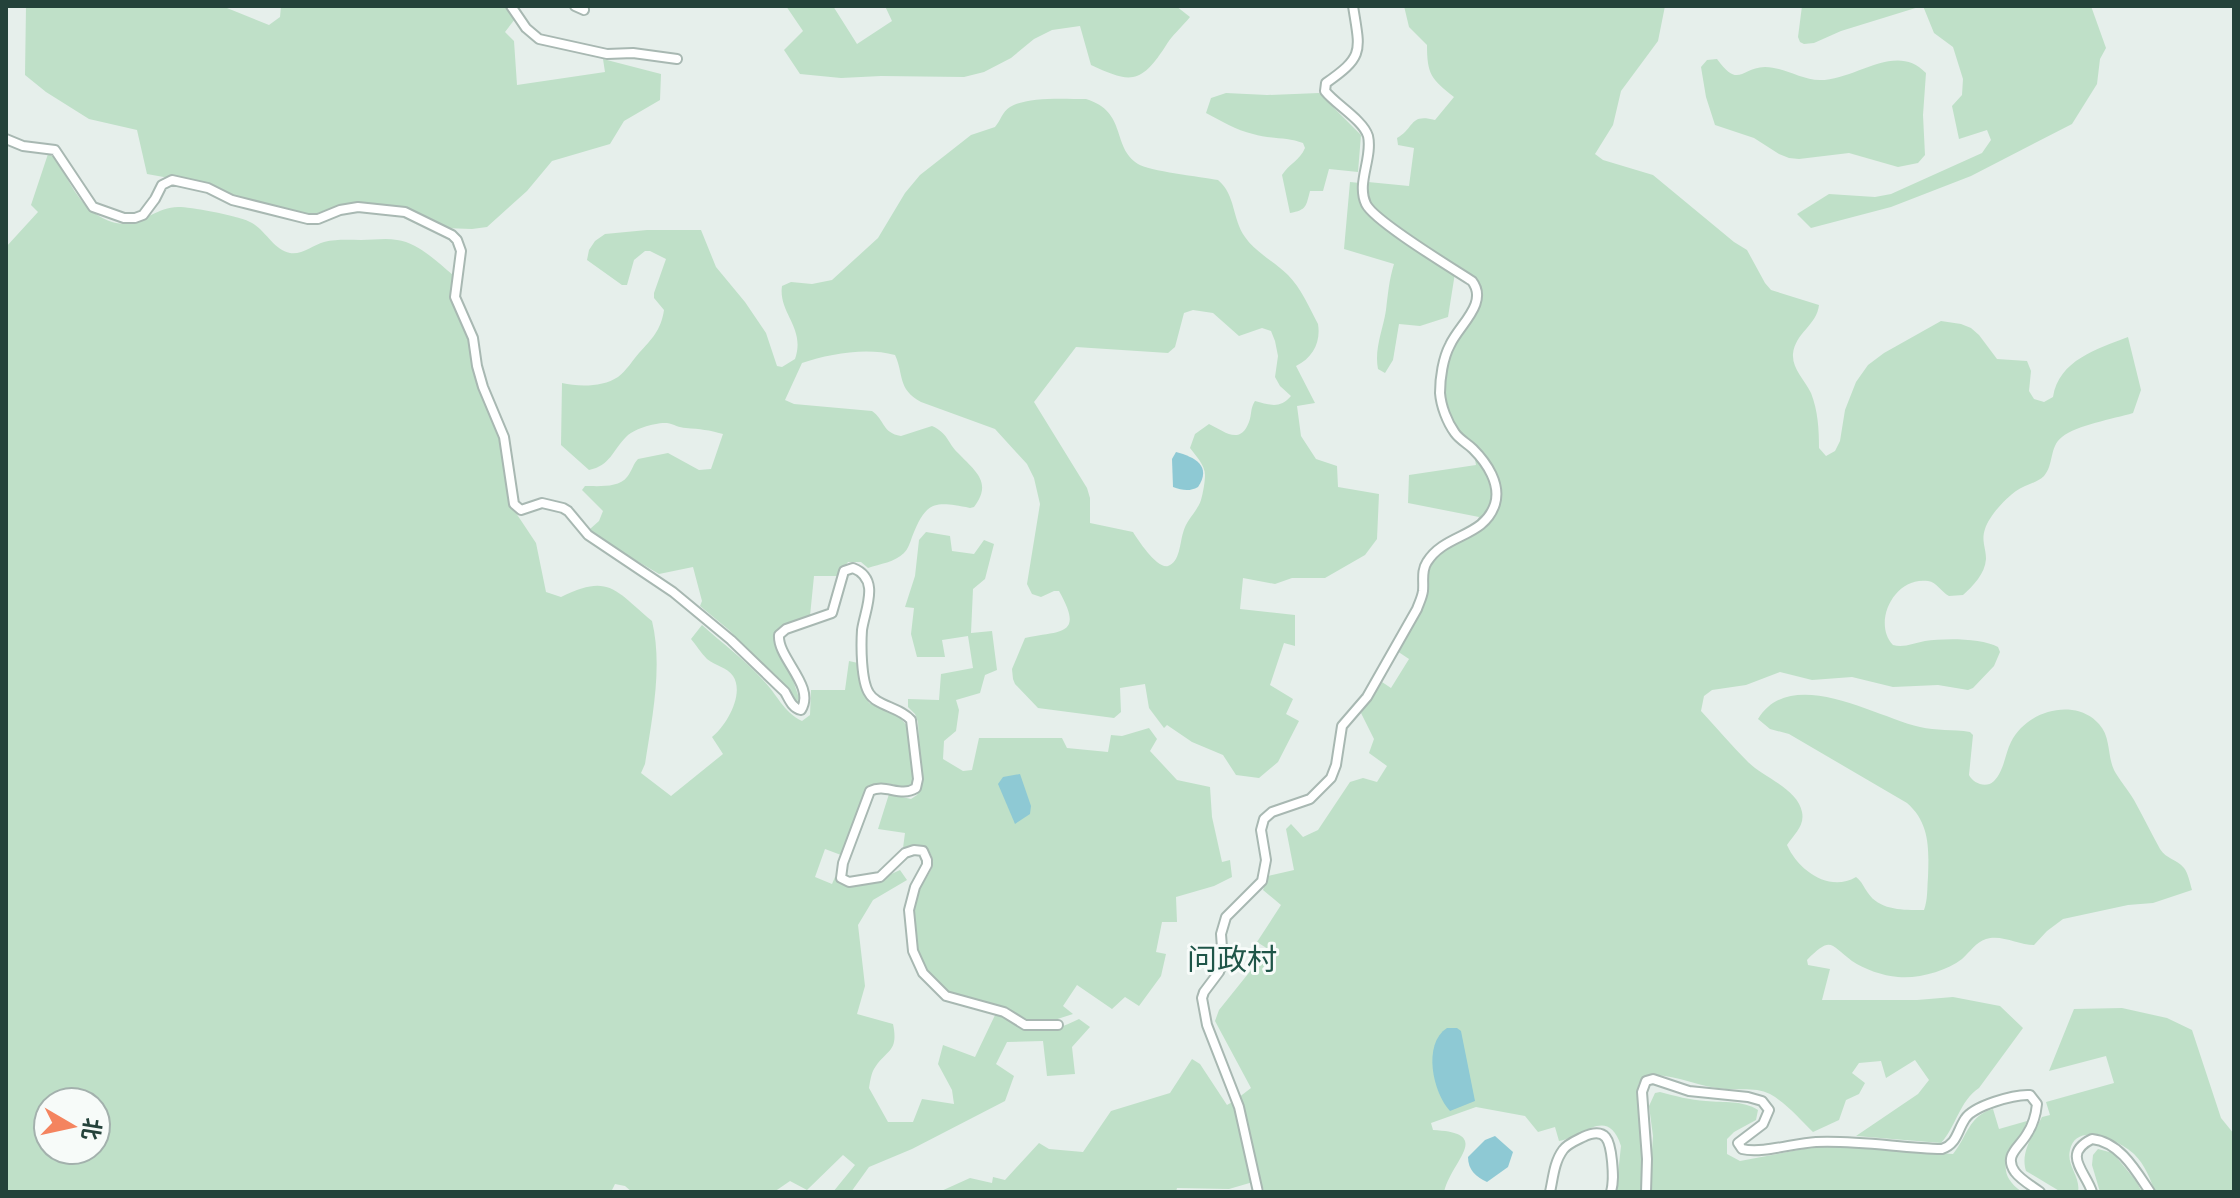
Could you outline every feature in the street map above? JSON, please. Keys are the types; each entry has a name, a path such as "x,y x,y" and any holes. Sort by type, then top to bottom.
{"street":[{"path":"511,6 526,28 539,39 607,54 633,53 677,59"},
{"path":"1258,1192 1239,1107 1207,1025 1202,998 1223,962 1222,928 1233,909 1262,881 1266,860 1261,830 1264,819 1272,812 1310,799 1332,775 1341,730 1367,697 1417,609 1422,595 1424,565 1444,545 1485,523 1496,496 1491,473 1474,450 1455,433 1440,397 1448,347 1477,303 1476,287 1472,281 1370,211 1363,193 1368,149 1366,132 1325,91 1326,83 1350,65 1357,53 1353,6"},
{"path":"6,139 23,146 55,150 93,207 124,218 143,215 162,185 172,180 208,188 232,200 308,219 318,219 355,207 405,212 452,235 461,251 455,297 473,338 483,387 504,437 514,504 521,510 542,503 568,511 588,535 673,592 731,640 785,692 798,709 803,708 804,692 780,648 779,635 783,630 832,613 844,571 853,568 861,572 870,592 862,639 866,688 872,698 902,712 911,720 918,779 916,788 908,792 881,787 870,791 843,863 841,878 849,882 880,877 905,853 923,851 927,865 915,887 909,910 913,951 923,973 946,996 1004,1012 1025,1025 1058,1025"},
{"path":"1646,1192 1642,1092 1646,1081 1653,1079 1689,1091 1748,1097 1765,1103 1769,1110 1766,1121 1738,1143 1742,1149 1756,1152 1818,1142 1942,1149 1953,1143 1965,1118 1976,1109 2018,1095 2030,1095 2037,1104 2034,1120 2027,1135 2013,1149 2011,1163 2016,1174 2040,1192"},
{"path":"1550,1192 1555,1167 1564,1148 1597,1133 1604,1135 1611,1145 1614,1181 1611,1192"},
{"path":"2092,1192 2077,1159 2080,1148 2092,1139 2110,1144 2132,1166 2150,1192"}],"green space":[{"path":"26,6 222,6 269,25 280,17 281,6 506,6 515,19 505,32 514,41 517,85 605,72 603,59 661,74 660,100 624,121 610,144 552,161 527,191 487,227 443,228 405,208 357,202 312,215 234,198 208,185 147,174 137,130 89,119 25,75"},
{"path":"786,6 833,6 857,44 892,21 885,6 1176,6 1190,17 1148,68 1133,77 1116,75 1091,65 1080,26 1052,30 1034,39 1011,58 984,72 964,77 841,78 800,74 784,50 803,31"},
{"path":"1404,6 1665,6 1658,41 1621,91 1613,125 1595,154 1603,160 1653,175 1747,250 1771,290 1819,305 1814,318 1798,340 1793,359 1813,400 1818,420 1819,448 1826,456 1835,451 1840,441 1845,410 1856,382 1868,365 1941,321 1971,328 1997,359 2027,361 2031,371 2029,391 2034,399 2044,402 2053,397 2057,384 2071,365 2092,352 2128,337 2141,390 2133,413 2077,429 2058,441 2044,476 2012,494 1990,519 1984,533 1986,559 1983,570 1963,595 1949,596 1931,582 1916,581 1896,593 1890,603 1885,625 1893,645 1952,639 1973,640 1998,647 2000,652 1994,666 1973,688 1968,690 1938,685 1893,687 1852,677 1812,680 1780,672 1746,685 1712,690 1704,696 1701,711 1754,768 1787,790 1799,804 1802,822 1787,845 1799,863 1825,880 1846,881 1856,877 1873,899 1886,906 1924,910 1928,856 1920,819 1907,803 1789,734 1770,729 1758,719 1773,703 1791,696 1812,695 1857,705 1920,727 1970,732 1973,735 1969,775 1984,785 1997,777 2011,742 2029,721 2054,711 2083,713 2103,729 2114,770 2160,849 2185,870 2192,890 2153,903 2128,905 2063,919 2034,945 1998,938 1986,939 1956,963 1923,975 1898,977 1874,972 1831,945 1821,947 1807,960 1808,965 1830,969 1822,1000 1953,997 2000,1006 2023,1028 1979,1088 1967,1099 1941,1143 1856,1136 1918,1094 1929,1080 1915,1060 1886,1078 1881,1061 1859,1063 1852,1073 1865,1083 1859,1094 1846,1100 1839,1120 1813,1132 1787,1107 1765,1092 1716,1088 1665,1076 1645,1076 1639,1083 1637,1093 1643,1166 1641,1192 1616,1192 1621,1146 1616,1134 1609,1128 1594,1127 1559,1141 1555,1127 1538,1132 1525,1116 1476,1107 1431,1123 1433,1130 1462,1136 1465,1142 1444,1192 1265,1192 1259,1180 1238,1098 1251,1088 1215,1021 1219,1010 1268,949 1257,942 1281,905 1263,890 1268,876 1294,870 1286,829 1291,824 1303,837 1318,830 1350,782 1363,778 1377,782 1387,766 1369,753 1374,739 1361,713 1382,682 1391,688 1409,659 1397,651 1418,597 1419,571 1428,554 1475,525 1479,517 1408,503 1409,475 1476,465 1474,454 1455,438 1445,395 1445,378 1457,339 1478,310 1481,295 1478,284 1378,213 1368,201 1368,182 1409,186 1414,148 1398,145 1397,138 1416,120 1435,120 1454,97 1432,75 1427,45 1409,27"},
{"path":"1802,6 1922,6 1804,44 1798,37"},
{"path":"1923,6 2091,6 2106,48 2100,59 2097,84 2072,124 1971,176 1891,207 1811,228 1797,214 1829,194 1875,197 1891,194 1982,153 1991,140 1987,130 1959,139 1952,106 1962,95 1963,79 1953,47 1934,33"},
{"path":"1717,59 1735,75 1765,67 1820,80 1889,61 1914,64 1926,73 1923,115 1925,155 1918,163 1898,167 1849,153 1789,158 1754,138 1715,125 1701,67 1707,60"},
{"path":"1226,93 1319,93 1361,135 1358,172 1329,169 1323,191 1310,191 1305,206 1290,213 1282,175 1303,152 1303,143 1259,136 1206,113 1211,98"},
{"path":"1086,99 1108,112 1124,148 1138,164 1218,180 1224,186 1245,237 1293,280 1318,324 1314,349 1307,359 1296,366 1315,403 1297,406 1301,436 1316,459 1337,466 1338,487 1379,494 1377,539 1365,555 1325,578 1292,578 1275,584 1243,578 1240,609 1295,615 1295,646 1284,643 1270,685 1293,699 1286,714 1299,721 1278,762 1259,778 1236,775 1223,755 1192,742 1167,725 1164,728 1149,708 1145,684 1120,688 1121,712 1114,718 1038,708 1015,684 1012,669 1025,638 1065,629 1070,617 1059,591 1041,597 1032,594 1027,584 1040,504 1034,478 1027,464 995,429 913,397 905,386 895,355 848,353 802,363 785,400 794,404 872,411 890,432 901,436 932,426 976,471 982,491 974,507 940,505 927,510 907,550 896,559 868,568 861,562 848,562 837,576 814,576 810,616 784,626 776,635 775,645 791,674 799,698 797,702 729,630 700,606 702,601 693,567 659,574 598,538 590,529 599,521 603,511 582,490 585,486 619,483 627,477 638,459 668,453 699,470 711,469 723,434 667,423 651,425 629,434 607,461 589,470 561,445 562,383 591,385 618,377 652,339 663,317 664,310 654,298 654,293 666,259 645,251 634,260 627,285 622,285 587,260 595,241 605,234 701,230 716,267 766,333 777,366 782,367 795,359 797,338 784,304 782,286 791,282 812,284 832,280 878,238 905,193 920,175 971,135 995,127 1010,107 1036,100","holes":["1193,310 1213,313 1239,336 1262,328 1271,331 1278,356 1275,377 1291,396 1279,404 1255,401 1249,422 1236,435 1209,424 1195,434 1190,448 1205,471 1202,497 1184,528 1175,560 1164,566 1148,553 1133,532 1090,523 1087,488 1034,402 1076,347 1168,353 1175,347 1184,313"]},
{"path":"48,154 59,163 84,204 112,222 131,223 172,207 188,208 246,220 257,226 279,248 290,253 299,253 329,241 388,239 413,245 434,259 453,275 452,301 468,337 475,377 503,441 510,504 536,543 546,592 561,597 590,586 611,588 652,621 657,656 655,692 645,764 641,773 671,796 723,754 712,737 732,709 736,683 730,673 707,659 691,639 702,625 749,666 785,708 802,721 810,715 811,690 845,690 849,661 858,663 869,703 890,711 907,726 913,783 907,787 880,783 871,787 866,792 841,855 825,849 815,877 832,884 835,877 840,883 855,885 900,870 907,880 873,900 858,925 865,986 857,1014 893,1024 893,1046 874,1069 869,1088 888,1122 913,1122 922,1099 954,1104 952,1090 938,1064 943,1045 975,1057 996,1013 1036,1031 1055,1029 1079,1019 1090,1027 1072,1047 1075,1074 1047,1076 1043,1041 1007,1042 996,1064 1014,1076 1005,1101 912,1149 869,1167 851,1192 833,1192 855,1165 843,1155 807,1190 790,1181 774,1192 632,1192 625,1186 615,1184 611,1192 6,1192 6,247 38,212 31,205"},
{"path":"1350,182 1360,183 1362,207 1371,218 1455,273 1448,317 1420,326 1399,324 1393,360 1385,373 1378,369 1377,354 1394,264 1344,249"},
{"path":"926,532 950,536 952,551 974,554 984,540 994,544 985,579 973,589 971,633 992,631 997,670 985,675 980,693 956,700 959,710 956,731 944,741 943,759 963,771 972,770 979,738 1062,738 1067,748 1108,752 1111,735 1122,736 1149,728 1157,739 1150,751 1177,780 1210,787 1212,817 1222,862 1230,860 1232,877 1214,886 1176,897 1177,922 1162,922 1156,952 1166,954 1161,976 1139,1006 1125,997 1112,1009 1077,985 1063,1006 1073,1014 1045,1023 1027,1022 1004,1007 953,996 934,979 920,958 916,903 919,889 932,868 932,856 921,847 903,848 905,833 878,829 889,794 911,799 921,786 918,722 908,707 908,699 939,700 941,674 973,668 968,636 942,640 945,657 917,657 911,634 914,608 905,607 915,576 919,540"},
{"path":"2122,1008 2167,1018 2192,1030 2221,1118 2234,1134 2234,1192 2155,1192 2144,1167 2134,1154 2099,1136 2081,1136 2074,1141 2070,1150 2078,1192 2061,1192 2026,1171 2028,1144 2042,1117 2050,1115 2046,1102 2114,1083 2106,1056 2049,1071 2074,1009"},
{"path":"1192,1059 1200,1064 1227,1105 1234,1101 1253,1182 1229,1189 1177,1188 1176,1192 939,1192 970,1178 992,1183 993,1177 1005,1180 1039,1143 1049,1149 1083,1152 1111,1111 1170,1093"},
{"path":"1655,1093 1694,1100 1740,1103 1758,1110 1756,1120 1727,1139 1727,1154 1740,1161 1814,1147 1836,1146 1953,1154 1973,1121 1993,1109 1999,1129 2027,1121 2006,1165 2012,1183 2022,1192 1649,1192 1653,1136 1649,1106"},
{"path":"2098,1149 2113,1153 2142,1192 2100,1192 2092,1165 2093,1155"}],"water":[{"path":"1176,452 1195,460 1202,468 1202,480 1198,487 1186,490 1173,487 1172,459"},
{"path":"1020,774 1031,806 1030,814 1015,824 998,784 1003,777"},
{"path":"1447,1028 1461,1031 1475,1101 1450,1111 1435,1081 1432,1057 1439,1035"},
{"path":"1495,1136 1513,1152 1508,1167 1487,1182 1473,1172 1468,1157 1485,1140"}],"district":[{"name":"问政村","path":"1232,958"}]}
